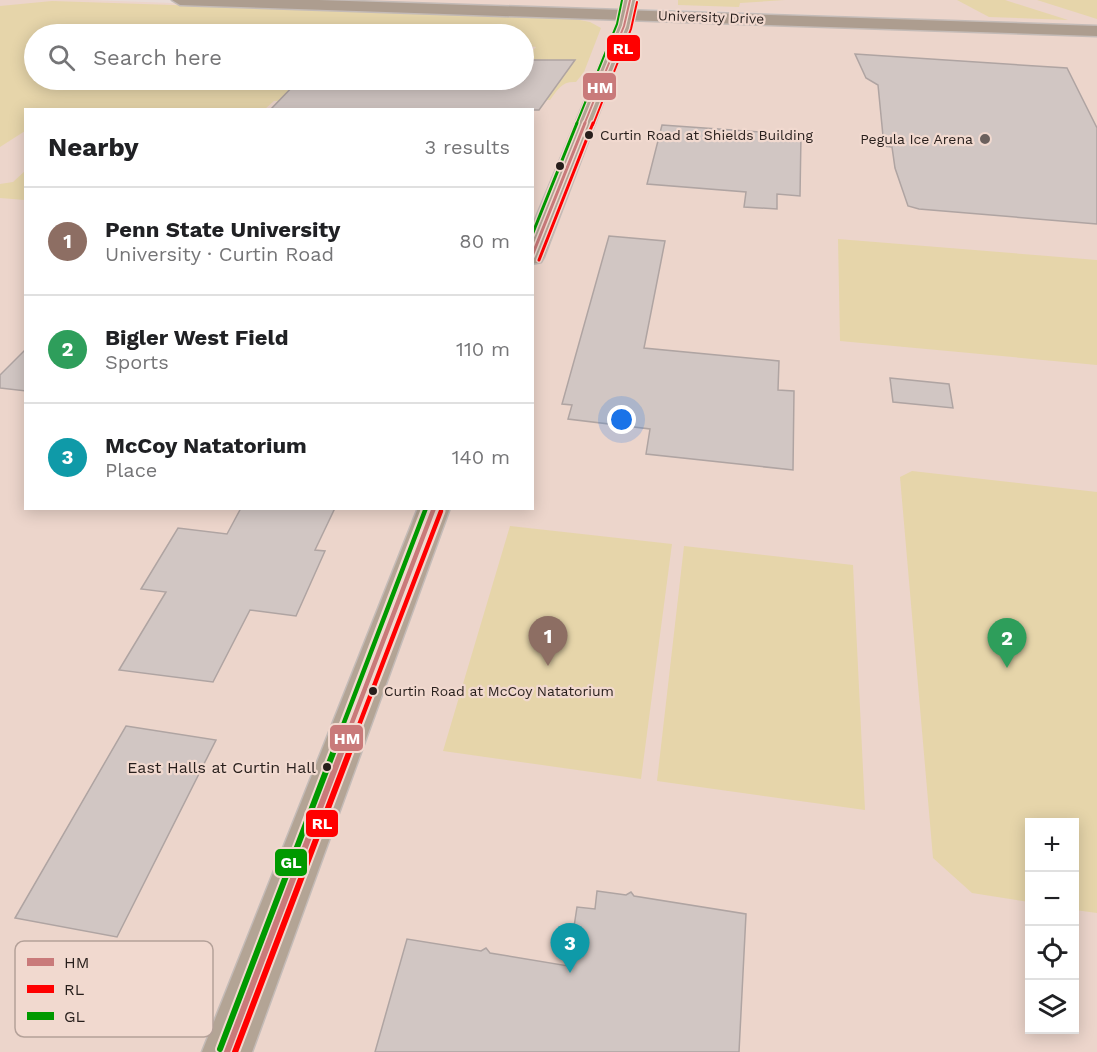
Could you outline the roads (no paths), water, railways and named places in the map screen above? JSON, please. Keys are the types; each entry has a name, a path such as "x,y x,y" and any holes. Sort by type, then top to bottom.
{"main road":[{"name":"University Drive","path":"180,0 629,7 1097,31"}],"street":[{"path":"534,252 629,7"},
{"path":"227,1052 433,510"}],"place":[{"name":"Curtin Road at Shields Building","path":"589,135"},
{"name":"Pegula Ice Arena","path":"985,139"},
{"name":"Penn State University","path":"548,666"},
{"name":"Bigler West Field","path":"1007,668"},
{"name":"Curtin Road at McCoy Natatorium","path":"373,691"},
{"name":"East Halls at Curtin Hall","path":"327,767"},
{"name":"McCoy Natatorium","path":"570,973"}]}
